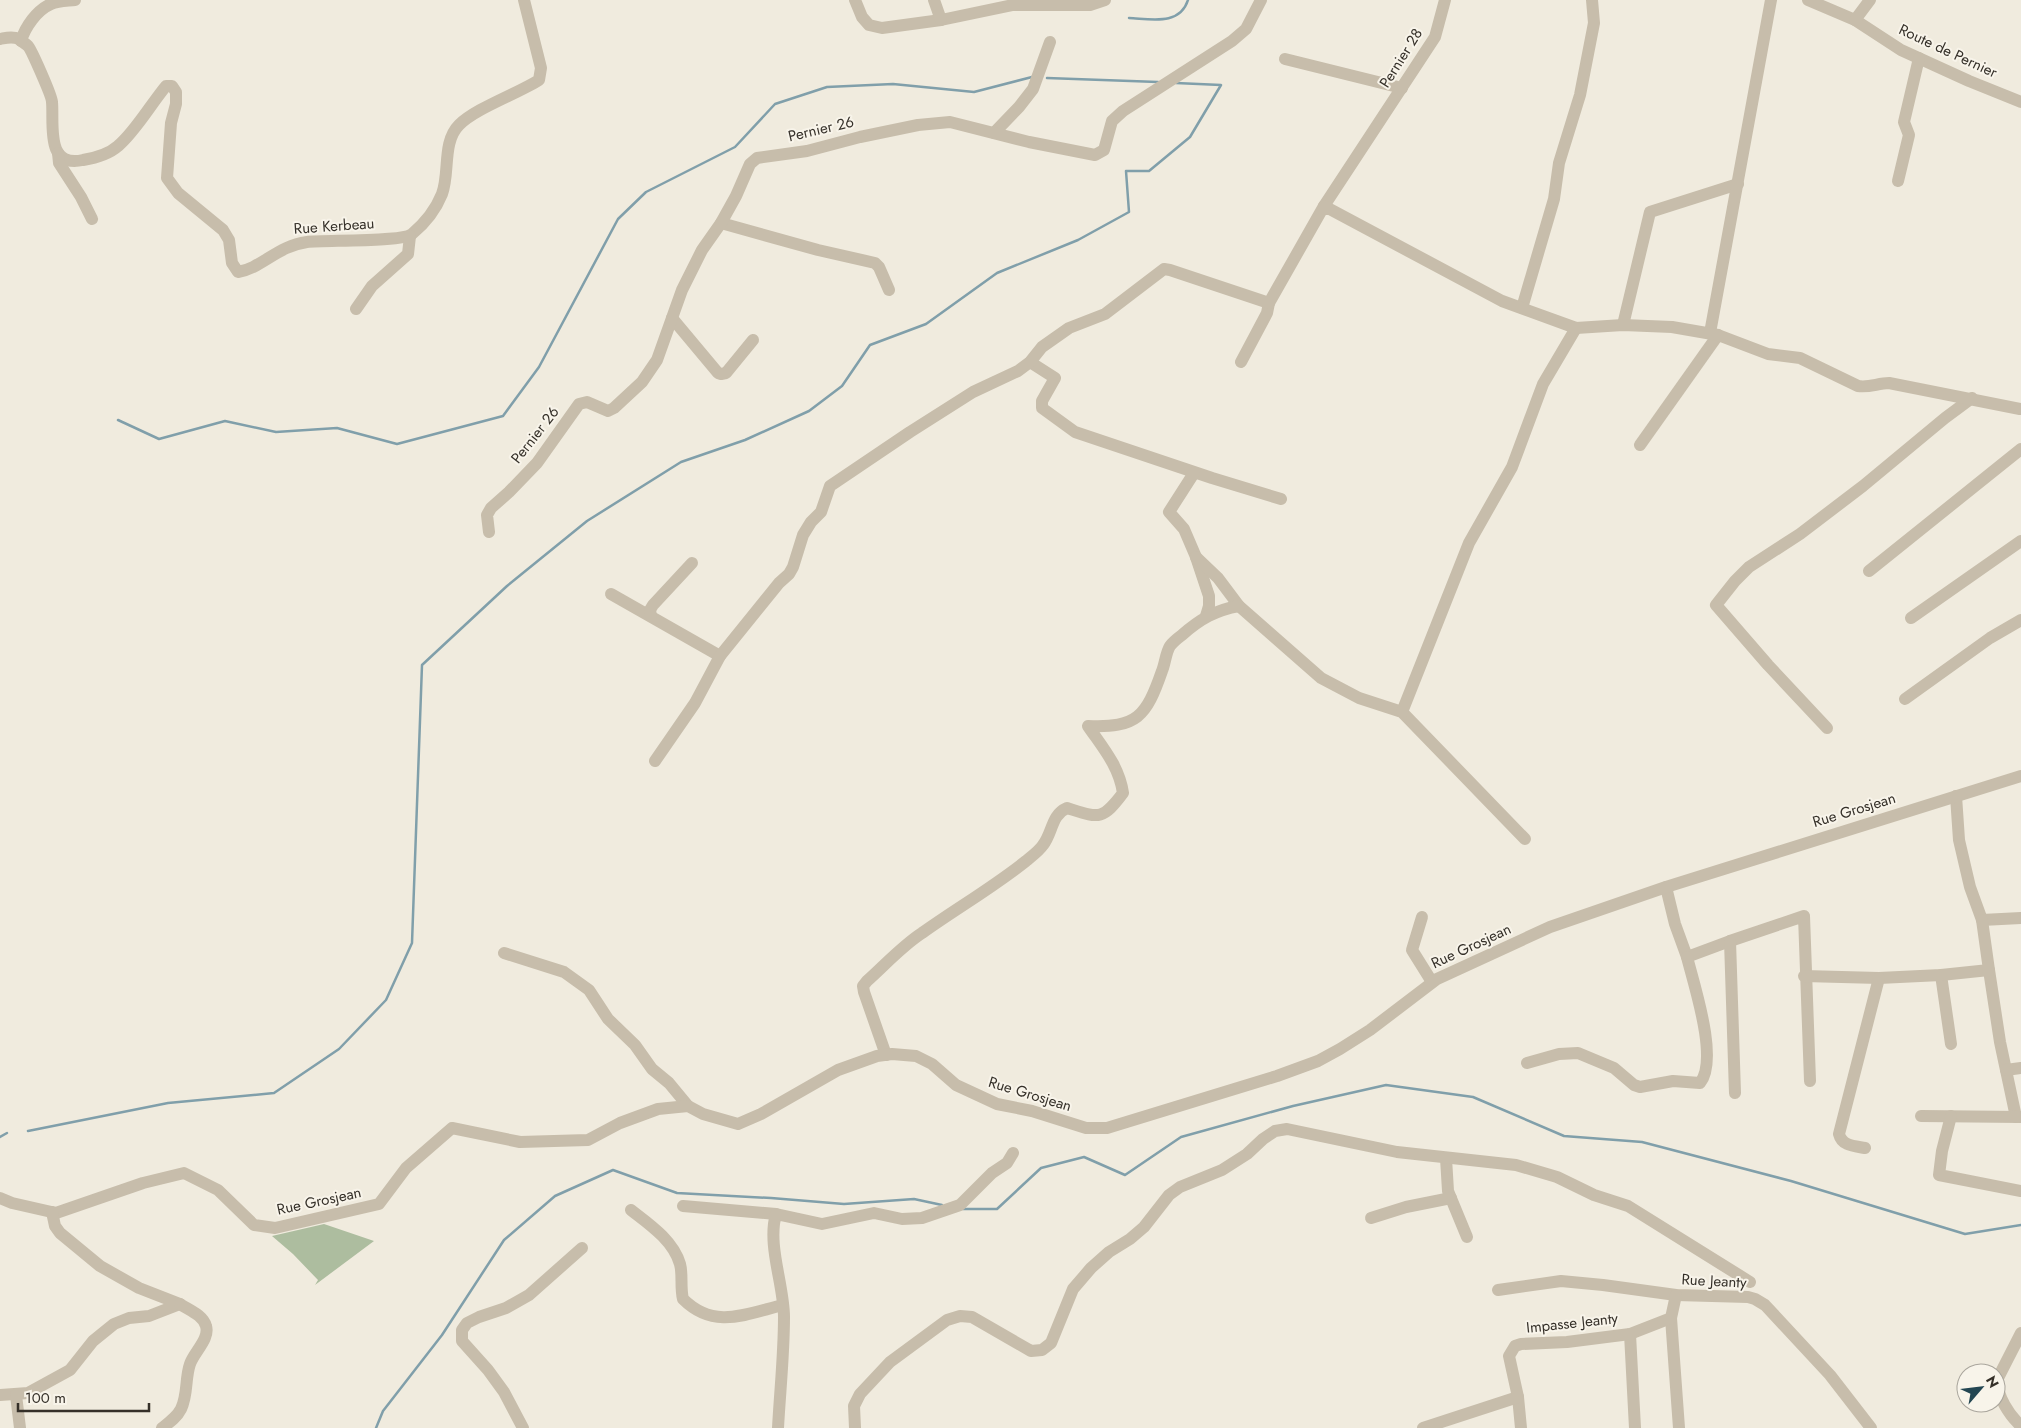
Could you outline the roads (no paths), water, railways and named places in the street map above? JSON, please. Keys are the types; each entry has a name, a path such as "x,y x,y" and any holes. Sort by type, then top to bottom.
{"street":[{"path":"21,41 27,26 42,10 50,4 75,0"},
{"path":"356,309 372,286 408,254 410,236 427,219 442,194 452,137 459,125 477,113 539,80 541,68 524,0"},
{"path":"855,0 862,17 869,25 882,28 941,20 1013,5 1090,5 1105,0"},
{"path":"934,0 941,20"},
{"name":"Pernier 26","path":"489,532 487,515 491,508 537,463 579,404 587,402 608,411 614,408 642,382 657,360 682,290 702,250 721,223 750,164 757,158 807,151 860,137 918,125 950,122 1095,155 1104,150 1112,121 1122,111 1239,35 1246,29 1261,0"},
{"name":"Pernier 28","path":"1241,362 1267,313 1269,303 1324,206 1435,37 1445,0"},
{"path":"1522,308 1554,198 1559,163 1580,95 1594,23 1592,0"},
{"path":"1640,444 1714,334 1738,184 1771,0"},
{"name":"Route de Pernier","path":"1808,0 1855,20 1901,50 1968,81 2021,102"},
{"path":"1855,20 1870,0"},
{"path":"0,39 11,37 29,47 49,90 52,101 52,136 59,163 81,197 92,219"},
{"path":"994,133 1033,89 1050,42"},
{"path":"1898,181 1909,135 1904,122 1919,58"},
{"path":"1285,59 1402,88"},
{"name":"Rue Kerbeau","path":"58,154 65,160 80,161 95,158 118,146 166,86 172,86 176,92 176,104 171,123 167,178 178,193 223,230 230,240 232,263 238,272 247,270 289,245 347,239 400,239 410,236"},
{"path":"1623,326 1650,212 1738,184"},
{"path":"1324,206 1502,301 1576,328 1623,326 1672,327 1714,334 1768,354 1800,358 1858,386 1867,388 1880,383 1889,383 2021,409"},
{"path":"721,223 818,250 875,263 880,266 889,290"},
{"path":"655,761 695,703 720,656 779,583 789,574 803,535 811,522 821,512 830,486 973,392 1018,371 1030,362 1042,347 1069,328 1105,314 1164,270 1170,270 1269,303"},
{"path":"672,318 718,373 721,374 726,373 753,340"},
{"path":"1402,712 1469,544 1512,467 1543,384 1576,328"},
{"path":"1030,362 1055,378 1042,401 1042,408 1074,432 1194,473 1281,499"},
{"path":"1827,728 1768,665 1716,605 1749,567 1800,534 1972,398"},
{"path":"1869,572 2021,449"},
{"path":"1194,473 1169,512 1184,529 1196,557 1209,596 1206,616"},
{"path":"1911,618 2021,541"},
{"path":"1196,557 1218,578 1239,606 1321,678 1359,698 1402,712 1525,839"},
{"path":"651,616 650,610 653,605 692,563"},
{"path":"610,594 720,656"},
{"path":"886,1055 864,992 863,986 867,980 920,934 977,898 1027,860 1043,846 1056,816 1061,811 1067,808 1090,816 1101,815 1110,809 1123,793 1120,778 1112,761 1088,726 1111,727 1132,722 1144,712 1161,673 1170,646 1206,616 1222,609 1239,606"},
{"path":"1905,699 1990,638 2021,620"},
{"name":"Rue Grosjean","path":"0,1198 12,1203 56,1213 143,1183 184,1174 218,1190 254,1225 275,1228 379,1204 406,1168 452,1128 520,1142 588,1140 620,1123 658,1110 688,1106 702,1114 738,1124 761,1114 838,1070 877,1056 886,1055 916,1056 932,1064 956,1084 997,1104 1032,1111 1086,1128 1107,1128 1277,1076 1318,1061 1370,1030 1432,982 1550,927 1666,887 2021,776"},
{"path":"1921,1116 2018,1117 2006,1070 1988,970 1982,920 1970,888 1959,840 1956,796"},
{"path":"1527,1063 1560,1054 1578,1053 1614,1068 1634,1085 1640,1087 1673,1081 1700,1083 1703,1080 1706,1069 1708,1041 1687,958 1675,924 1666,887"},
{"path":"1687,958 1804,916 1804,976 1810,1081"},
{"path":"1422,917 1412,950 1432,982"},
{"path":"1982,920 2021,918"},
{"path":"1730,941 1735,1093"},
{"path":"504,953 564,972 590,990 608,1019 635,1044 652,1069 669,1083 688,1106"},
{"path":"1804,976 1879,978 1941,975 1988,970"},
{"path":"1941,975 1951,1044"},
{"path":"1865,1148 1846,1144 1839,1134 1879,978"},
{"path":"2006,1070 2021,1068"},
{"path":"1951,1116 1942,1151 1939,1175 2021,1191"},
{"path":"855,1428 854,1406 860,1394 890,1362 948,1320 960,1316 972,1318 1031,1351 1042,1350 1052,1343 1073,1288 1109,1252 1130,1239 1144,1227 1169,1195 1180,1187 1222,1170 1247,1154 1263,1138 1275,1131 1287,1129 1397,1152 1516,1164 1557,1176 1594,1195 1628,1206 1750,1282"},
{"path":"683,1206 776,1214 822,1224 874,1213 902,1219 922,1218 960,1205 992,1173 1007,1163 1013,1154"},
{"path":"1446,1158 1446,1178 1451,1198 1468,1237"},
{"path":"1371,1218 1414,1205 1451,1198"},
{"path":"631,1210 658,1232 677,1257 680,1265 683,1299 689,1305 710,1316 722,1318 739,1316 783,1305"},
{"path":"52,1212 55,1226 60,1233 100,1266 140,1288 180,1304 200,1316 205,1323 207,1329 205,1337 190,1364 184,1399 180,1410 173,1420 162,1428"},
{"path":"776,1214 774,1239 784,1315 778,1428"},
{"path":"523,1428 504,1392 488,1370 462,1341 462,1330 467,1323 506,1308 529,1296 582,1248"},
{"name":"Rue Jeanty","path":"1498,1290 1561,1281 1676,1296 1755,1299 1830,1375 1870,1428"},
{"path":"1676,1296 1671,1318 1679,1428"},
{"path":"0,1395 28,1393 70,1370 93,1341 114,1324 129,1318 149,1316 180,1304"},
{"name":"Impasse Jeanty","path":"1518,1397 1509,1356 1515,1346 1630,1334 1671,1318"},
{"path":"2021,1333 1997,1380 1997,1388 2001,1399 2021,1426"},
{"path":"1630,1334 1635,1428"},
{"path":"16,1395 20,1428"},
{"path":"1423,1428 1518,1397 1521,1428"}],"waterway":[{"path":"1129,18 1155,20 1172,17 1184,8 1188,0"},
{"path":"118,420 159,439 225,421 276,432 337,428 397,444 503,416 539,367 618,219 646,192 735,147 775,104 827,87 893,84 974,92 1032,77"},
{"path":"1047,78 1158,82"},
{"path":"28,1131 168,1103 274,1093 339,1049 386,1000 412,943 422,665 507,586 587,521 681,462 745,440 809,411 842,386 870,345 926,324 997,273 1078,240 1129,212 1126,171 1149,171 1190,137 1221,85 1176,83"},
{"path":"963,1209 997,1209 1041,1168 1084,1157 1125,1175 1181,1137 1293,1106 1386,1085 1473,1097 1564,1136 1642,1142 1791,1181 1965,1234 2021,1225"},
{"path":"0,1137 7,1133"},
{"path":"376,1428 383,1411 442,1335 504,1240 555,1196 613,1170 677,1193 844,1204 914,1199 942,1205"}]}
